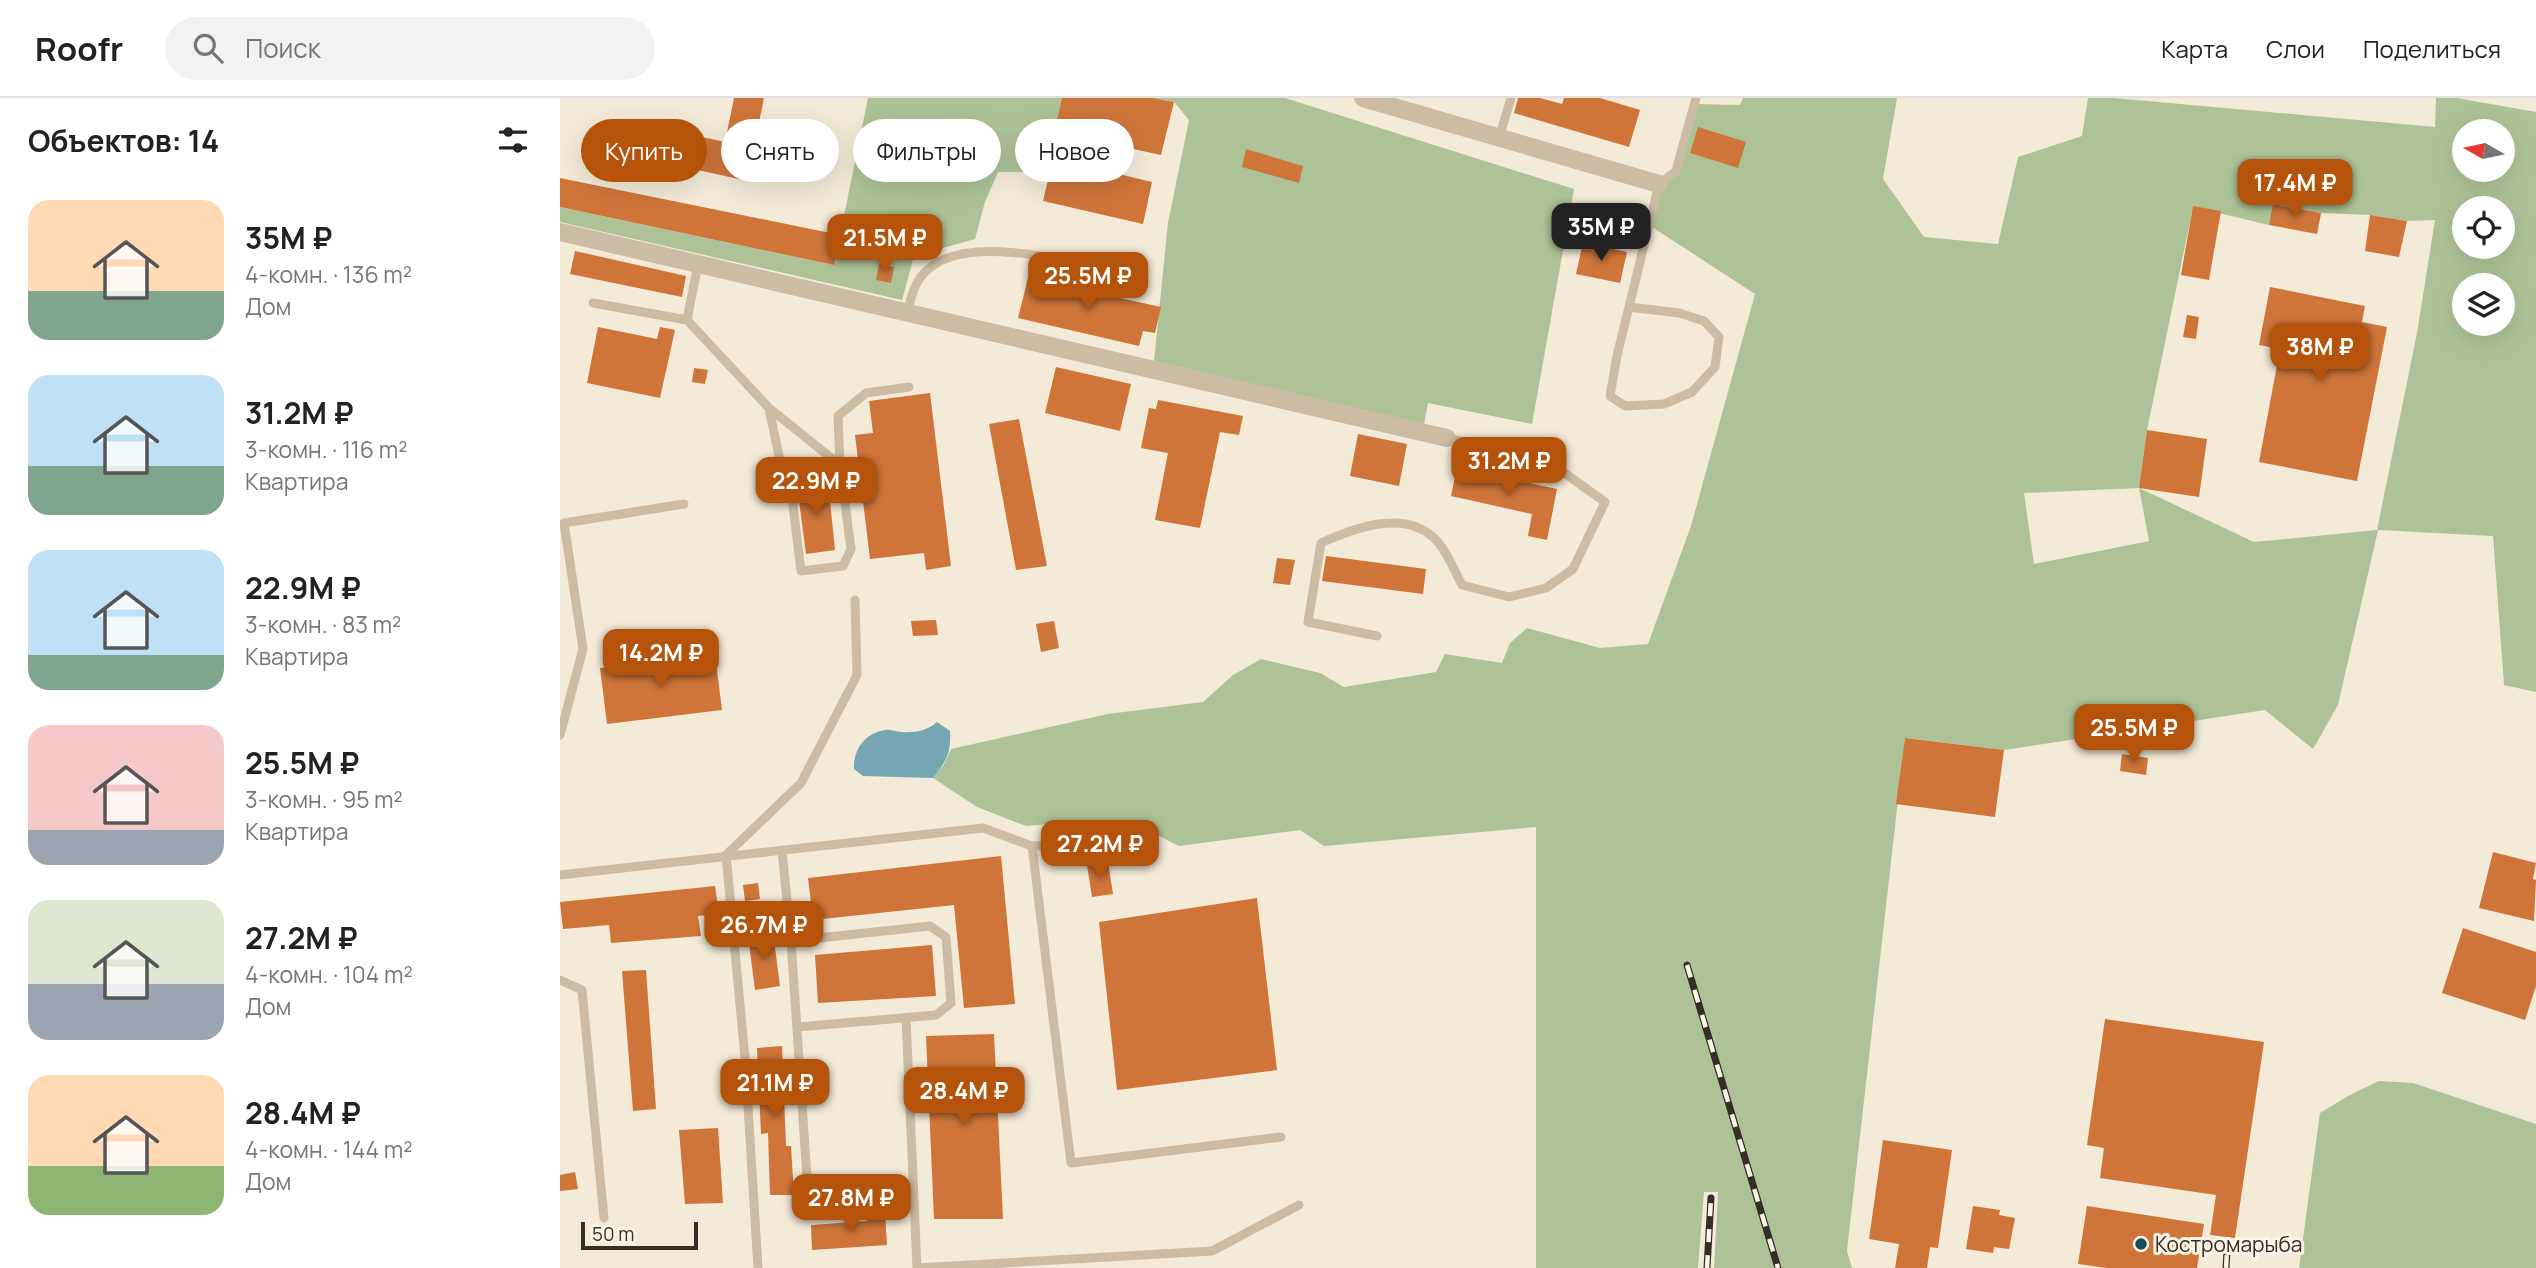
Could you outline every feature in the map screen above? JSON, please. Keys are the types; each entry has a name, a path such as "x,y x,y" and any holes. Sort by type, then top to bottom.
{"street":[{"path":"1363,98 1659,184"},
{"path":"560,232 1447,438"}],"lane":[{"path":"1499,138 1511,98"},
{"path":"1629,307 1679,313 1704,321 1719,337 1715,367 1692,392 1664,404 1651,405 1625,406 1610,396 1629,307 1659,184 1676,171 1696,98"},
{"path":"906,313 915,285 926,271 949,259 977,252 1041,255 1140,280"},
{"path":"687,320 698,264"},
{"path":"593,303 687,320 769,408 840,465"},
{"path":"769,408 779,456 789,473 801,571 843,566 851,549 840,465 838,416 866,393 909,387"},
{"path":"1377,636 1308,622 1321,543 1350,530 1381,524 1415,524 1436,539 1462,584 1509,597 1546,588 1573,569 1605,502 1549,462 1447,438"},
{"path":"789,473 840,465"},
{"path":"560,735 583,649 564,523 684,504"},
{"path":"726,855 801,783 851,687 857,674 855,600"},
{"path":"560,875 983,828 1032,846 1125,844"},
{"path":"1032,846 1071,1163 1281,1137"},
{"path":"782,849 810,1207"},
{"path":"726,855 745,1058 758,1268"},
{"path":"791,941 930,926 946,937 951,1003 936,1015 798,1027"},
{"path":"560,980 582,990 604,1218"},
{"path":"906,1018 917,1268 1212,1251 1299,1205"}],"green space":[{"path":"868,98 1062,98 1057,119 1015,119 1015,172 1001,172 1001,119 864,119"},
{"path":"1153,98 1285,98 1574,189 1532,424 1428,403 1424,424 1154,361 1168,223 1189,120 1174,102"},
{"path":"1743,98 1897,98 1883,179 1924,237 1998,244 2018,157 2082,136 2088,98 2114,98 2435,127 2436,98 2457,98 2536,112 2536,692 2504,685 2493,536 2378,530 2338,705 2313,749 2265,710 2004,750 1905,738 1847,1251 1852,1268 1714,1268 1718,1192 1704,1192 1698,1268 1536,1268 1536,827 1324,846 1300,830 1179,846 1143,828 1083,821 1026,826 977,807 933,778 951,749 1108,714 1203,702 1233,675 1261,659 1320,673 1344,687 1436,672 1445,654 1502,663 1510,643 1527,628 1600,648 1648,644 1691,526 1755,294 1649,225 1659,184 1676,171 1694,104 1740,105","holes":["2274,204 2321,213 2370,215 2407,221 2435,220 2417,333 2377,530 2254,542 2139,488 2147,430 2193,207 2269,225","2139,488 2149,541 2034,564 2024,493"]},
{"path":"853,172 853,182 994,182 975,239 914,256 902,300 560,222 560,207 834,265"},
{"path":"2379,1081 2413,1083 2536,1124 2536,1268 2299,1268 2320,1113"}],"water":[{"path":"937,722 950,731 950,745 945,761 933,778 863,776 854,769 858,749 872,735 887,730 916,732"}],"building":[{"path":"734,98 764,98 760,119 730,119"},
{"path":"1062,98 1153,98 1174,102 1161,155 1134,149 1134,119 1057,119"},
{"path":"1518,98 1540,98 1562,104 1564,98 1600,98 1640,110 1629,147 1514,113"},
{"path":"1698,127 1746,142 1738,168 1690,153"},
{"path":"707,138 721,141 721,175 707,172"},
{"path":"1246,149 1303,166 1299,183 1242,167"},
{"path":"560,178 840,235 834,265 560,207"},
{"path":"1134,178 1152,182 1143,224 1043,201 1047,182 1134,182"},
{"path":"2273,204 2321,213 2317,234 2269,225"},
{"path":"2193,206 2221,211 2209,280 2181,275"},
{"path":"2370,215 2407,221 2399,257 2365,251"},
{"path":"1583,242 1627,252 1620,283 1576,274"},
{"path":"575,251 686,276 682,297 570,274"},
{"path":"879,264 894,267 891,283 876,280"},
{"path":"1028,278 1161,307 1155,333 1143,331 1139,346 1018,318"},
{"path":"2270,287 2365,306 2362,322 2387,327 2357,481 2259,462 2280,349 2259,345"},
{"path":"2187,315 2199,317 2196,339 2183,337"},
{"path":"598,327 657,339 660,327 675,330 660,398 587,383"},
{"path":"1056,367 1131,384 1120,431 1045,413"},
{"path":"694,368 708,370 705,384 692,382"},
{"path":"930,393 951,566 926,570 924,553 870,559 855,435 873,433 869,401"},
{"path":"1158,400 1243,416 1239,435 1220,432 1200,528 1155,520 1168,453 1141,448 1149,408 1156,409"},
{"path":"1019,419 1047,566 1016,570 989,424"},
{"path":"2147,430 2207,439 2199,497 2139,488"},
{"path":"1358,434 1407,444 1399,486 1350,476"},
{"path":"1457,467 1557,489 1547,540 1528,536 1532,514 1451,496"},
{"path":"828,481 835,550 806,554 797,485"},
{"path":"1326,556 1426,569 1423,594 1322,581"},
{"path":"1277,558 1295,560 1290,585 1273,583"},
{"path":"936,620 938,635 913,636 911,621"},
{"path":"1054,621 1059,648 1041,652 1036,624"},
{"path":"715,654 722,710 607,724 600,668"},
{"path":"1905,738 2004,750 1995,817 1896,804"},
{"path":"2122,754 2148,758 2146,775 2120,771"},
{"path":"2493,852 2536,863 2533,879 2536,880 2534,921 2479,908"},
{"path":"1001,856 1015,1004 964,1008 954,905 813,920 808,878"},
{"path":"1108,862 1113,894 1092,897 1087,865"},
{"path":"758,883 760,899 745,901 743,885"},
{"path":"715,886 719,914 698,916 701,936 611,943 609,925 563,929 560,902"},
{"path":"1257,898 1277,1070 1117,1090 1099,922"},
{"path":"2463,928 2536,952 2536,986 2525,1020 2442,993"},
{"path":"773,932 780,986 755,990 748,936"},
{"path":"932,945 936,996 818,1003 815,955"},
{"path":"646,970 656,1109 633,1111 622,971"},
{"path":"2105,1019 2264,1042 2235,1238 2210,1235 2216,1195 2100,1178 2104,1148 2087,1145"},
{"path":"994,1034 1003,1219 934,1219 926,1036"},
{"path":"782,1046 786,1146 791,1146 794,1195 770,1195 768,1133 761,1134 757,1048"},
{"path":"718,1128 723,1203 685,1204 679,1130"},
{"path":"1883,1140 1952,1150 1938,1248 1930,1247 1927,1268 1895,1268 1899,1244 1869,1239"},
{"path":"575,1172 578,1189 560,1191 560,1175"},
{"path":"1973,1206 2000,1210 1999,1215 2015,1218 2009,1249 1994,1247 1993,1253 1966,1249"},
{"name":"Костромарыба","path":"2087,1206 2204,1224 2197,1268 2107,1268 2078,1264"},
{"path":"885,1213 887,1245 812,1250 811,1225 867,1221 867,1214"}],"railway":[{"path":"1687,965 1778,1268"},
{"path":"1707,1268 1711,1198"},
{"path":"2226,1268 2227,1251"}],"place":[{"name":"Костромарыба","path":"2141,1244"}]}
